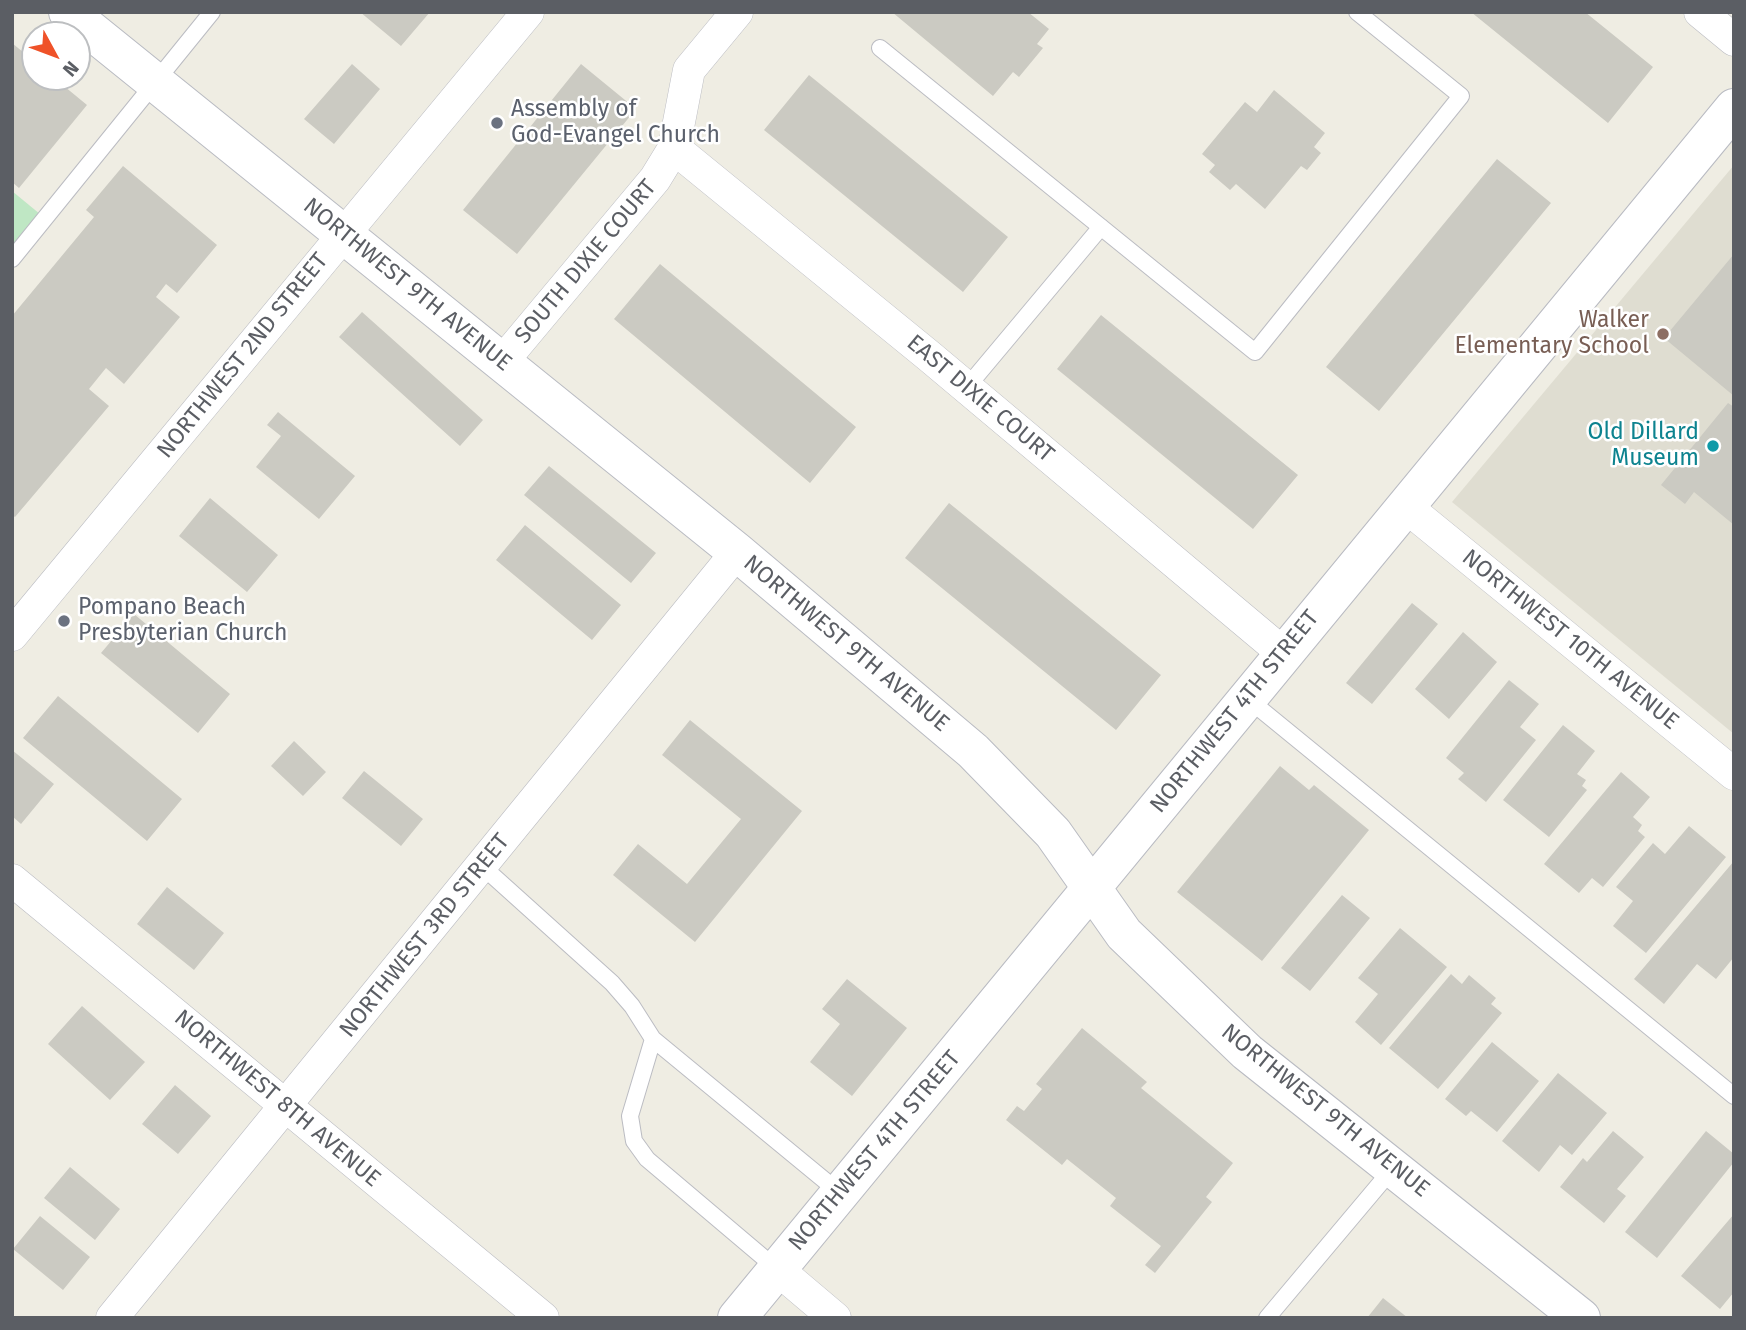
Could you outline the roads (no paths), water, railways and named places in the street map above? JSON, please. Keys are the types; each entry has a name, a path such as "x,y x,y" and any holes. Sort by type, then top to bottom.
{"main road":[{"name":"NORTHWEST 9TH AVENUE","path":"68,12 737,552 973,751 1053,833 1124,934 1247,1052 1581,1318"},
{"name":"NORTHWEST 4TH STREET","path":"737,1318 1734,108"}],"street":[{"name":"NORTHWEST 2ND STREET","path":"12,635 528,12"},
{"name":"SOUTH DIXIE COURT","path":"502,362 655,179 674,148 689,70 737,12"},
{"path":"1700,12 1734,40"},
{"name":"EAST DIXIE COURT","path":"674,148 967,387 1283,653"},
{"name":"NORTHWEST 10TH AVENUE","path":"1405,506 1734,774"},
{"name":"NORTHWEST 3RD STREET","path":"112,1318 737,552"},
{"name":"NORTHWEST 8TH AVENUE","path":"12,880 543,1318"},
{"path":"777,1269 835,1318"}],"lane":[{"path":"12,259 212,12"},
{"path":"880,48 1255,352 1461,96 1357,12"},
{"path":"967,387 1101,227"},
{"path":"1247,698 1734,1096"},
{"path":"482,866 612,983 632,1006 653,1039 840,1193"},
{"path":"653,1039 630,1116 634,1141 647,1159 777,1269"},
{"path":"1267,1318 1394,1167"}],"place":[{"name":"Assembly of God-Evangel Church","path":"497,123"},
{"name":"Walker Elementary School","path":"1663,334"},
{"name":"Old Dillard Museum","path":"1713,446"},
{"name":"Pompano Beach Presbyterian Church","path":"64,621"}]}
